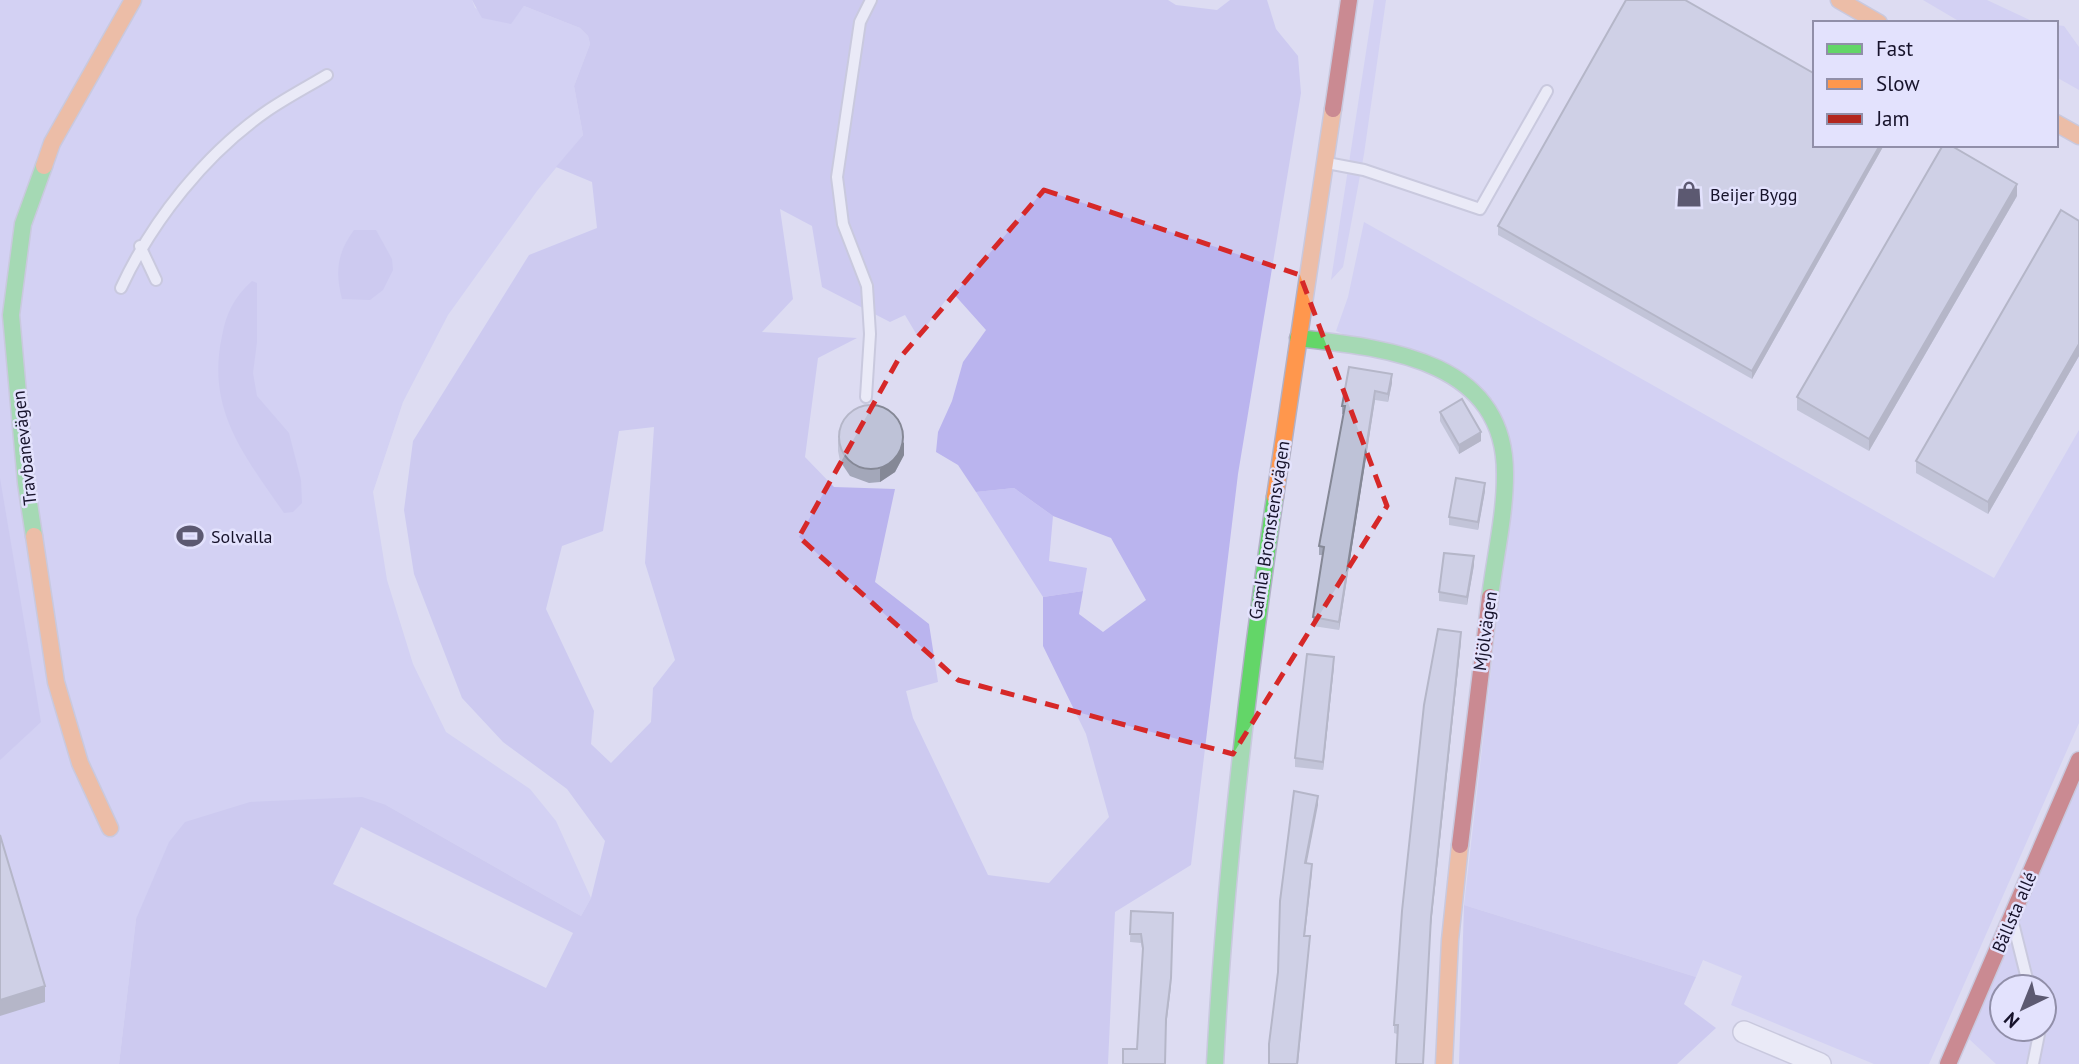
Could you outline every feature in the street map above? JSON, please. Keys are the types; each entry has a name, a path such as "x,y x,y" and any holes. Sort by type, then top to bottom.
{"street":[{"name":"Travbanevägen","path":"110,828 80,763 56,682 26,483 11,315 23,224 52,143 132,0"},
{"name":"Gamla Bromstensvägen","path":"1215,1064 1220,967 1247,684 1298,338 1327,163 1349,0"},
{"path":"1839,0 1876,21"},
{"path":"2058,124 2079,136"},
{"name":"Mjölvägen","path":"1298,338 1390,350 1424,359 1445,369 1471,390 1484,407 1501,442 1505,478 1469,757 1450,940 1444,1064"},
{"name":"Bällsta allé","path":"1948,1064 2079,760"},
{"path":"1744,1032 1820,1064"}],"lane":[{"path":"866,397 870,334 867,286 843,223 837,177 860,22 871,0"},
{"path":"121,288 140,246 182,193 234,139 267,111 327,75"},
{"path":"1327,163 1364,170 1480,209 1547,92"},
{"path":"140,246 156,280"},
{"path":"2011,918 2025,973"},
{"path":"2033,1064 2037,1043"}],"highlighted area":[{"path":"1044,190 1300,275 1387,506 1233,754 958,680 799,537 898,360"}],"shaded area":[{"name":"Solvalla","path":"0,0 472,0 475,8 511,23 524,6 580,28 588,36 590,44 574,86 583,135 537,191 448,315 403,402 373,492 387,580 413,664 446,732 530,789 556,821 591,898 581,916 386,805 136,919 119,1064 0,1064"},
{"path":"472,0 1168,0 1176,5 1217,10 1230,0 1267,0 1276,29 1298,56 1301,93 1238,474 1191,865 1115,912 1108,1064 119,1064 136,919 169,842 185,822 250,802 362,797 386,805 581,916 591,898 605,841 567,789 503,742 462,698 414,574 404,510 413,441 529,255 597,228 592,182 556,167 583,135 574,86 590,44 588,36 580,28 524,6 511,24 482,18","holes":["780,209 812,226 822,287 890,322 905,315 918,337 952,292 986,330 963,362 952,401 938,432 936,452 958,465 976,492 1014,488 1053,516 1111,538 1146,600 1103,632 1079,614 1083,591 1043,597 1043,646 1086,734 1109,817 1049,883 988,875 913,718 906,691 938,682 929,624 875,582 895,489 834,487 805,457 818,358 857,338 762,332 793,299","654,427 645,563 675,660 653,688 651,722 611,763 591,744 594,711 546,609 562,546 603,531 619,431","361,827 573,933 546,988 333,884"]},
{"path":"1374,0 1386,0 1364,154 1343,267 1331,280"},
{"path":"1923,0 1987,0 2032,21 1959,21"},
{"path":"2058,25 2064,26 2079,47 2079,90 2058,78"},
{"path":"1364,222 1994,578 2079,430 2079,723 1929,1064 1874,1064 1731,1005 1742,976 1703,960 1696,977 1464,905 1499,600 1493,400 1336,331 1348,297"},
{"path":"354,230 376,230 392,259 393,270 383,290 370,300 342,299 339,263"},
{"path":"252,281 257,283 257,342 253,373 257,396 289,433 301,480 302,503 293,512 284,513 243,451 224,409 219,387 218,362 226,320 236,299"},
{"path":"0,478 41,722 0,760"},
{"path":"1014,488 1053,516 1049,561 1087,568 1083,591 1043,597 976,492"},
{"path":"2079,774 2079,1064 1996,1064 1969,1039 1988,993 1988,1043 2058,1043 2058,973 1996,973"},
{"path":"1464,905 1696,977 1684,1004 1716,1028 1677,1064 1459,1064"}],"building":[{"name":"Beijer Bygg","path":"1626,0 1685,0 1813,73 1813,147 1879,147 1752,371 1498,226"},
{"path":"1942,147 1953,147 2017,184 1869,439 1797,397"},
{"path":"2061,210 2079,221 2079,344 1988,502 1916,461"},
{"path":"1349,367 1392,374 1388,394 1375,391 1339,622 1313,617 1324,547 1319,546 1345,406 1342,406"},
{"path":"1462,399 1481,432 1459,445 1440,412"},
{"path":"865,405 877,405 894,414 901,425 901,449 894,460 877,469 865,469 853,464 844,455 839,443 839,431 844,419 853,410"},
{"path":"1456,478 1485,483 1478,522 1449,517"},
{"path":"1444,553 1474,556 1467,597 1439,592"},
{"path":"1438,629 1461,632 1431,917 1423,1064 1396,1064 1398,1025 1394,1025 1402,911 1424,705"},
{"path":"1307,654 1334,657 1323,762 1295,758"},
{"path":"1294,791 1318,796 1305,863 1312,864 1304,936 1310,936 1297,1064 1269,1064 1278,972 1280,901"},
{"path":"0,835 45,986 0,1000"},
{"path":"1131,911 1173,913 1165,1064 1123,1064 1123,1049 1137,1049 1143,948 1141,934 1130,934"}],"traffic: fast":[{"path":"34,536 26,483 11,315 23,224 44,166"},
{"path":"1298,338 1367,347 1402,355 1434,367 1463,383 1485,406 1500,436 1505,475 1502,521 1490,597"},
{"path":"1215,1064 1238,780 1275,497"}],"traffic: slow":[{"path":"44,166 52,143 133,0"},
{"path":"1839,0 1876,21"},
{"path":"1275,497 1333,109"},
{"path":"2058,124 2079,136"},
{"path":"34,536 56,682 80,763 110,828"},
{"path":"1444,1064 1450,940 1460,845"}],"traffic: jam":[{"path":"1333,109 1349,0"},
{"path":"1460,845 1490,597"},
{"path":"1948,1064 2079,760"}],"place":[{"name":"Beijer Bygg","path":"1689,194"},
{"name":"Solvalla","path":"190,536"}]}
